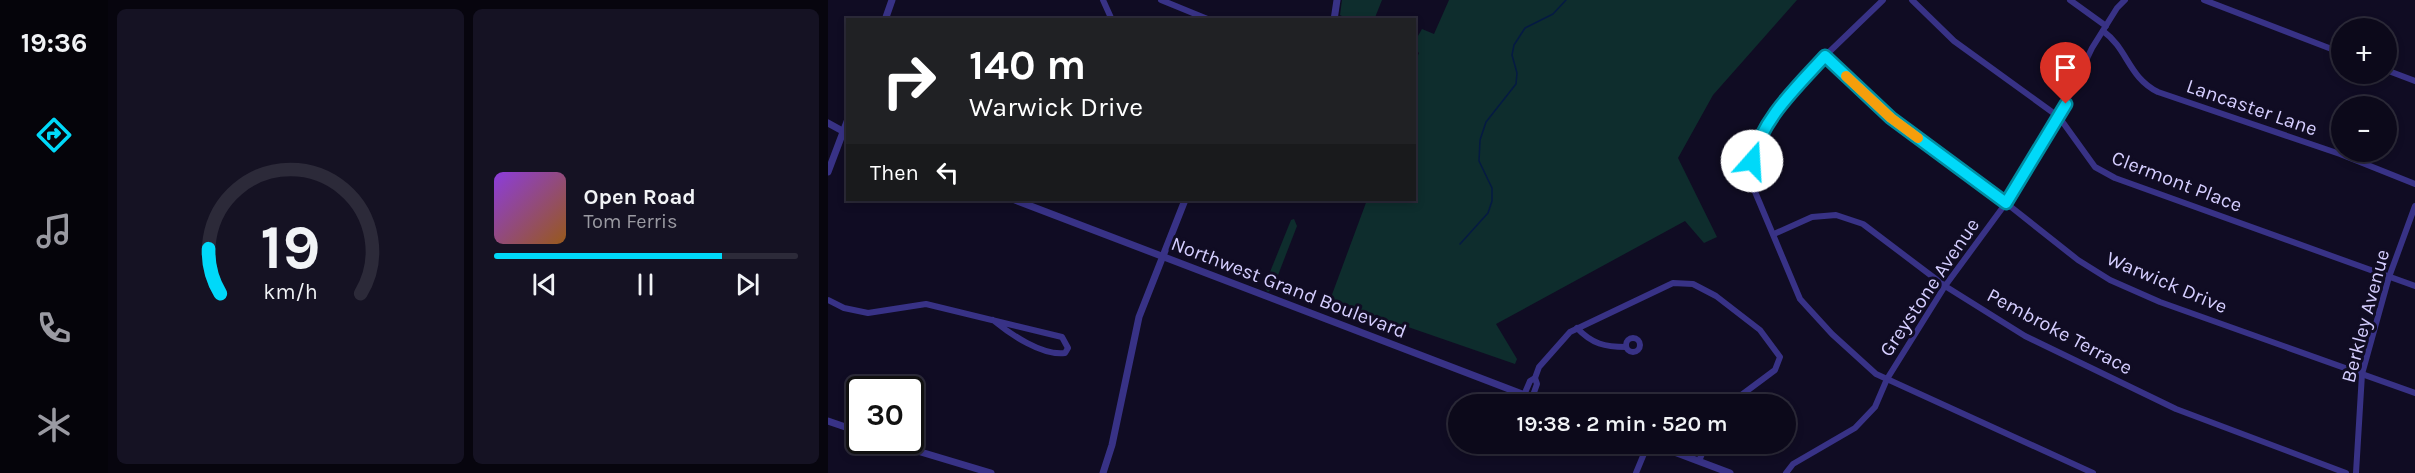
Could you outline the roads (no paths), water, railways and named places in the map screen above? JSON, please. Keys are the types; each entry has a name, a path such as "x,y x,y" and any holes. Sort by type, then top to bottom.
{"street":[{"path":"886,18 892,0"},
{"path":"1103,0 1111,18"},
{"path":"1161,0 1205,18"},
{"path":"1334,18 1336,0"},
{"path":"1883,0 1825,56 1774,114 1757,140 1752,161 1753,187 1800,298 1832,334 1876,374 2093,473"},
{"name":"Clermont Place","path":"1912,0 1954,41 2059,117 2095,167 2115,178 2415,286"},
{"name":"Lancaster Lane","path":"2070,0 2104,28 2120,47 2139,80 2158,92 2340,154 2415,184"},
{"name":"Greystone Avenue","path":"1785,473 1792,464 1855,428 1875,407 1887,379 1945,286 2006,203 2059,117 2104,28 2125,0"},
{"path":"2204,0 2331,49"},
{"name":"Warwick Drive","path":"1825,56 1891,118 2006,203 2078,260 2110,280 2160,302 2415,393"},
{"path":"2397,74 2415,81"},
{"path":"828,123 845,133 828,172"},
{"name":"Northwest Grand Boulevard","path":"1018,201 1521,394"},
{"path":"1103,473 1115,435 1139,317 1185,201"},
{"name":"Berkley Avenue","path":"2356,473 2362,374 2389,276 2415,206"},
{"name":"Pembroke Terrace","path":"1774,234 1812,217 1836,215 1863,224 1945,286 2025,336 2176,409 2346,473"},
{"path":"1524,394 1539,367 1556,345 1570,332 1673,283 1693,284 1716,296 1760,330 1780,357 1775,370 1743,394"},
{"path":"828,300 844,308 868,313 926,304 993,320 1062,338 1068,348 1065,353 1058,354 1030,344 1008,332 993,320"},
{"path":"1577,328 1585,337 1605,347 1626,346"},
{"path":"1533,394 1537,384 1535,378"},
{"path":"828,421 846,427"},
{"path":"924,453 991,473"},
{"path":"1636,473 1644,454"},
{"path":"1680,454 1730,473"},
{"path":"1699,461 1702,454"}],"waterway":[{"path":"1460,244 1488,213 1492,201 1492,188 1479,161 1480,140 1486,122 1516,84 1517,73 1512,55 1514,45 1525,28 1553,14 1566,0"}]}
